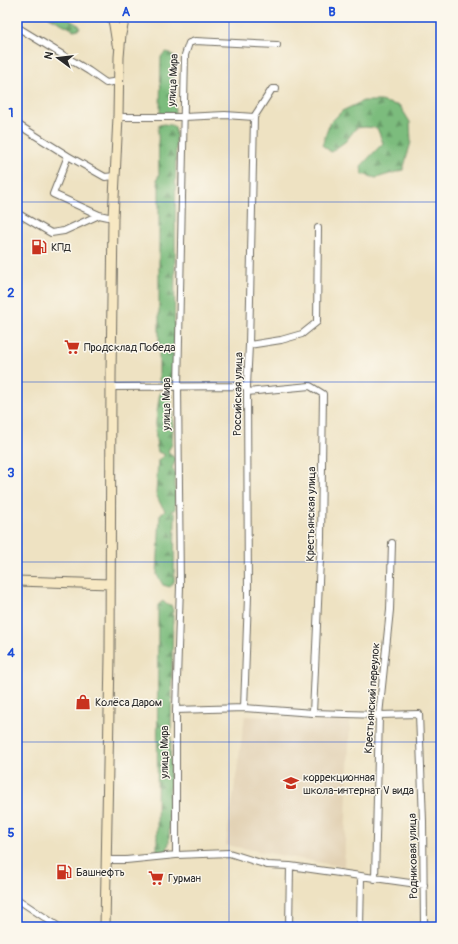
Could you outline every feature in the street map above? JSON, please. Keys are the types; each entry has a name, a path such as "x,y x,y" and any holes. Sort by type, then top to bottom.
{"main road":[{"path":"105,927 113,218 119,81 118,57 112,17"},
{"path":"118,57 125,17"},
{"path":"17,581 110,584"}],"street":[{"path":"17,27 106,83 119,81"},
{"name":"улица Мира","path":"176,855 176,710 180,586 178,387 185,55 189,43 195,41 277,45"},
{"path":"118,117 225,115 254,117 272,89 276,89"},
{"name":"Российская улица","path":"244,708 248,597 247,389 254,117"},
{"path":"17,124 68,156 105,176 115,176"},
{"path":"68,156 53,194 99,215 113,218"},
{"path":"17,213 51,233 64,231 99,215"},
{"path":"249,345 281,340 302,334 318,322 318,228"},
{"name":"Крестьянская улица","path":"247,389 310,386 324,394 321,538 313,713"},
{"path":"111,387 247,389"},
{"name":"Крестьянский переулок","path":"375,879 379,715 390,610 392,543"},
{"path":"176,710 244,708 313,713 379,715"},
{"name":"Родниковая улица","path":"379,715 419,714 423,821 424,927"},
{"path":"106,860 229,853 267,864 424,885"},
{"path":"289,927 290,866"},
{"path":"360,927 361,877"},
{"path":"17,900 59,927"}],"shaded area":[{"name":"коррекционная школа-интернат V вида","path":"245,716 350,721 344,867 226,845"}],"green space":[{"path":"49,17 65,17 80,26 79,29 74,30"},
{"path":"165,52 171,53 174,56 175,114 162,117 160,113 161,57"},
{"path":"363,101 381,101 400,106 410,122 411,142 403,170 376,178 362,174 361,166 383,143 377,128 356,128 346,141 331,152 322,145 330,123 342,111"},
{"path":"164,124 175,127 176,134 174,372 173,380 169,384 162,384 159,380 159,188 157,180 159,174 158,130 159,125"},
{"path":"160,392 171,395 173,427 172,444 168,451 176,460 172,468 175,472 175,510 171,511 175,514 174,582 170,587 163,585 157,575 160,515 165,510 156,494 158,460 165,455 158,452 156,437 156,422"},
{"path":"163,601 167,605 171,605 173,611 169,843 166,853 161,855 157,852 158,605"}],"place":[{"name":"КПД","path":"39,247"},
{"name":"Продсклад Победа","path":"72,347"},
{"name":"Колёса Даром","path":"83,702"},
{"name":"коррекционная школа-интернат V вида","path":"291,783"},
{"name":"Башнефть","path":"64,872"},
{"name":"Гурман","path":"156,878"}]}
